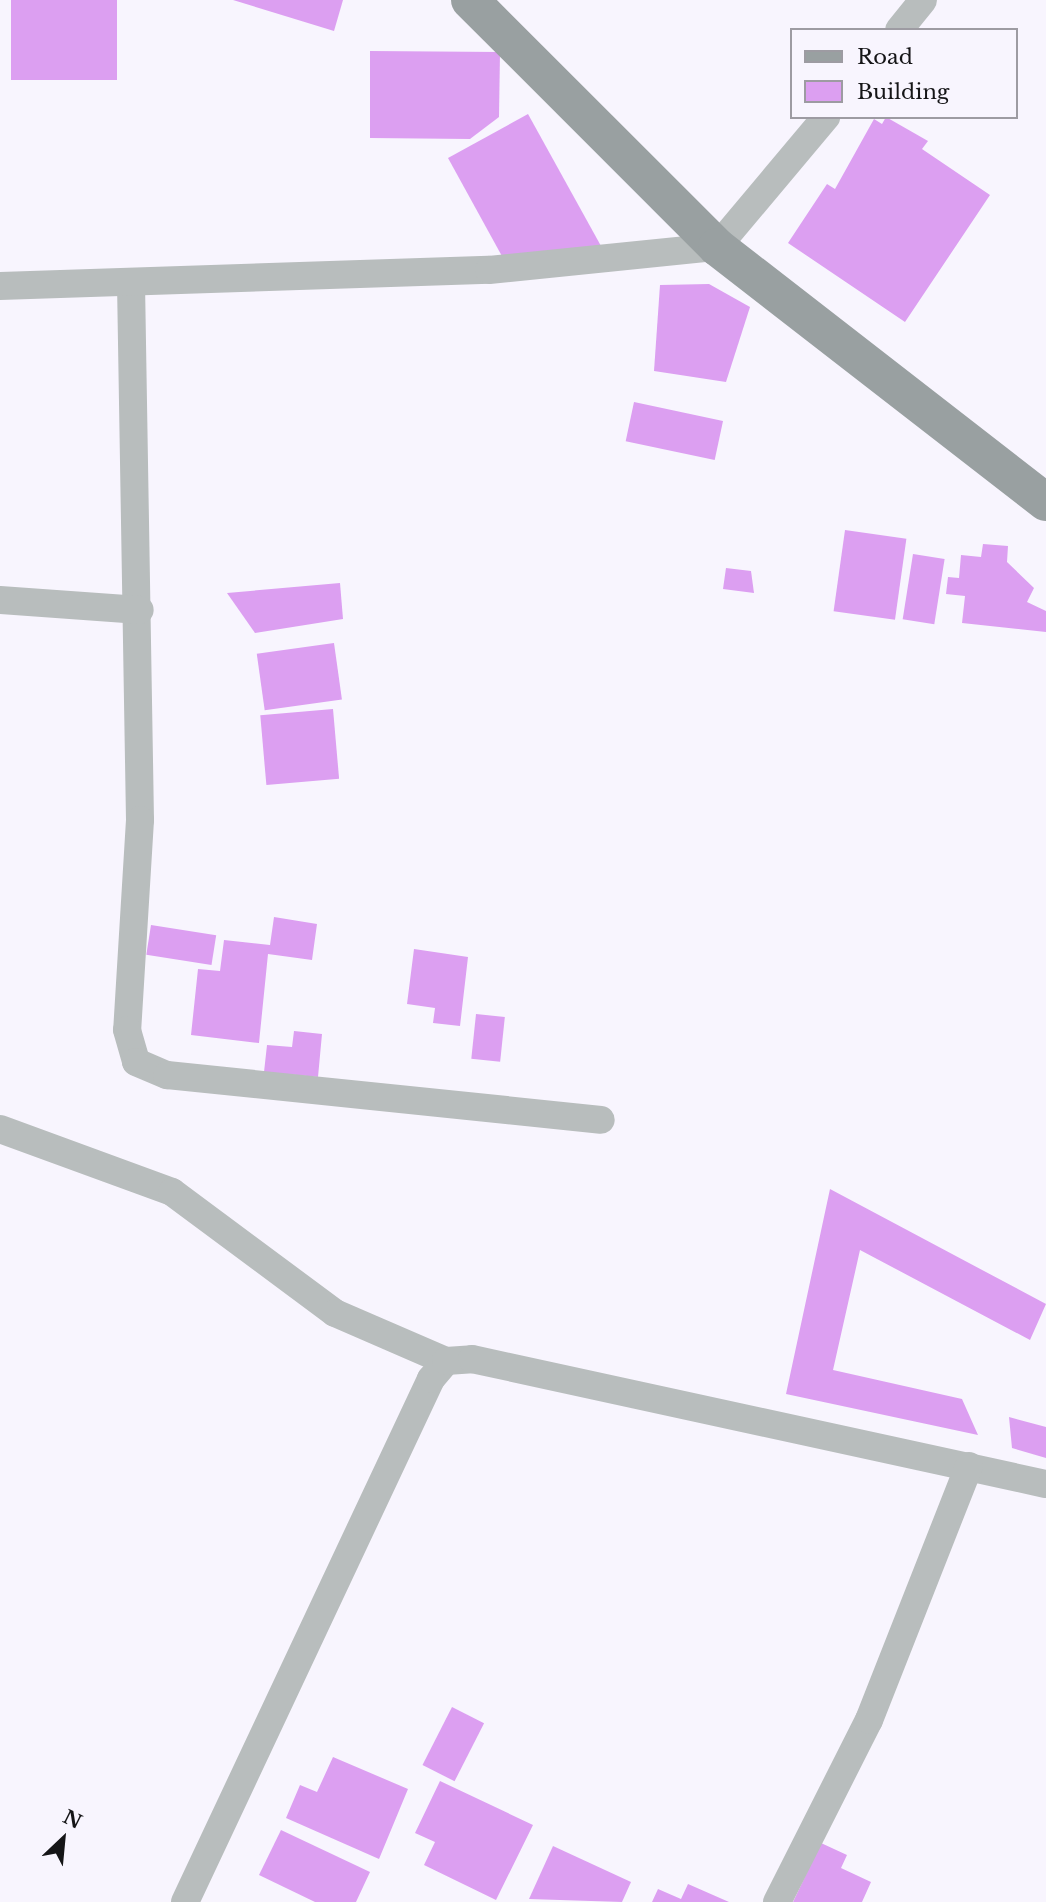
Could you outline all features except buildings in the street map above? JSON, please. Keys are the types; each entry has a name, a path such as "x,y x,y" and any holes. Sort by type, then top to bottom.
{"street":[{"path":"470,0 717,247 1046,502"},
{"path":"902,28 923,0"},
{"path":"0,286 131,284 489,270 717,247 824,119"},
{"path":"131,284 140,610 140,821 127,1030 136,1062 167,1075 601,1120"},
{"path":"0,600 140,610"},
{"path":"0,1129 172,1192 335,1313 446,1361 472,1359 1046,1484"},
{"path":"185,1902 431,1379 446,1361"},
{"path":"777,1902 869,1720 969,1466"}]}
